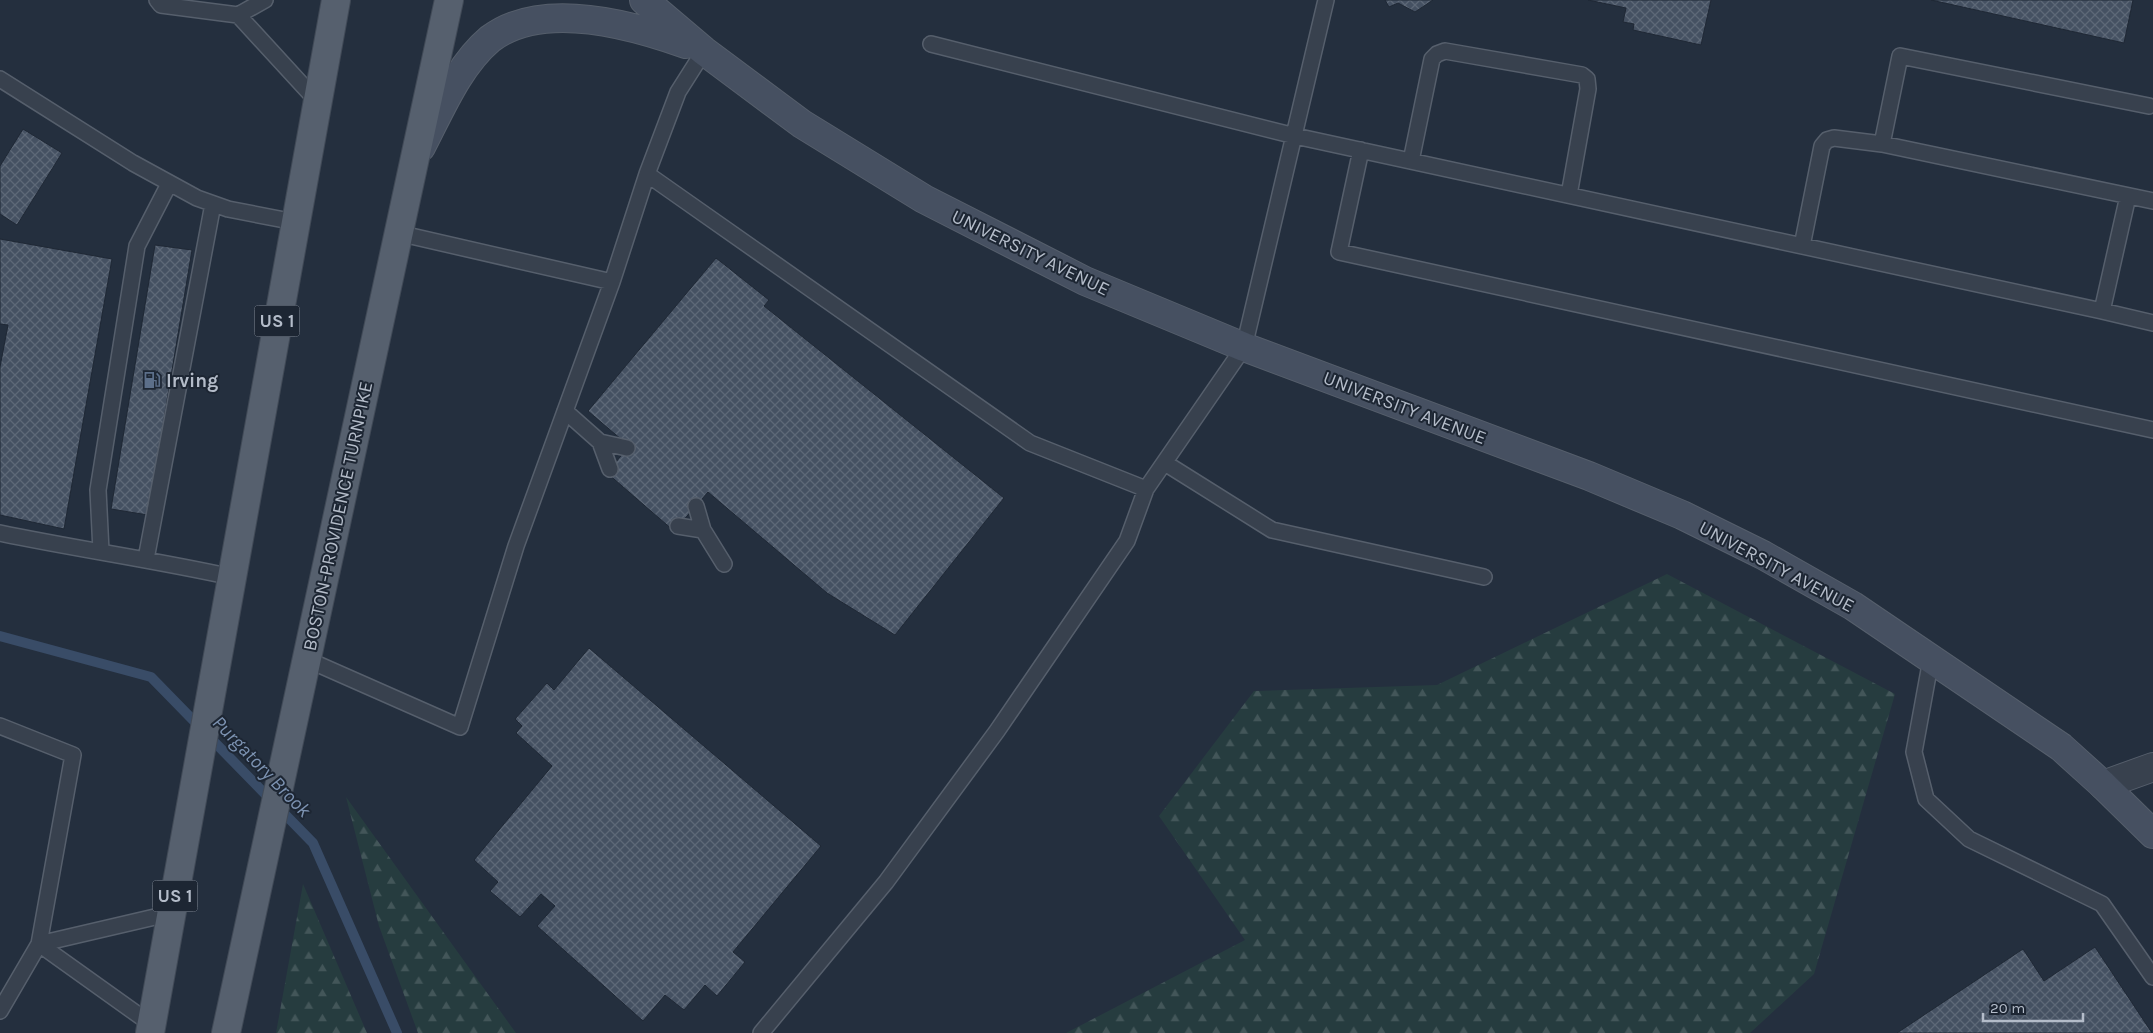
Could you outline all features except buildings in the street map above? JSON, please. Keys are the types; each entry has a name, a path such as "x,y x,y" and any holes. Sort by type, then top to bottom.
{"main road":[{"name":"US 1","path":"151,1028 336,0"},
{"name":"BOSTON-PROVIDENCE TURNPIKE","path":"226,1033 448,0"},
{"name":"UNIVERSITY AVENUE","path":"644,0 704,51 802,124 924,199 1085,281 1244,347 1589,476 1682,515 1763,555 1853,606 2061,747 2153,834"},
{"path":"414,160 446,100 471,60 490,38 514,24 543,16 592,19 649,31 704,51"}],"street":[{"path":"2103,785 2153,767"}],"lane":[{"path":"159,3 239,7 265,0"},
{"path":"761,1033 886,882 997,731 1126,541 1146,489 1166,463 1244,347 1326,0"},
{"path":"239,7 317,101"},
{"path":"931,44 1295,136 2153,323"},
{"path":"306,659 460,727 516,546 612,282 647,174 678,92 704,51"},
{"path":"1411,161 1432,59 1437,54 1445,51 1582,75 1588,79 1588,90 1570,195"},
{"path":"1882,144 1900,56 2149,106"},
{"path":"0,78 169,184 213,204 295,222"},
{"path":"1802,246 1822,146 1827,140 1834,138 1882,144 2153,201"},
{"path":"1361,150 1339,252 2153,430"},
{"path":"647,174 1030,443 1146,489"},
{"path":"101,551 98,490 137,246 169,184"},
{"path":"2102,311 2128,196"},
{"path":"146,559 213,204"},
{"path":"398,233 612,282"},
{"path":"565,412 600,442 627,448"},
{"path":"600,442 610,469"},
{"path":"1166,463 1272,530 1484,577"},
{"path":"696,506 703,530 724,564"},
{"path":"678,526 703,530"},
{"path":"0,533 78,549 146,559 232,577"},
{"path":"1931,658 1914,752 1926,799 1968,838 2102,904 2153,977"},
{"path":"0,726 73,755 39,944 0,1010"},
{"path":"39,944 172,913"},
{"path":"39,944 151,1028"}],"green space":[{"path":"1667,574 1895,694 1814,974 1750,1033 1066,1033 1245,940 1159,816 1254,691 1437,685"},
{"path":"346,797 516,1033 418,1033 379,926"},
{"path":"303,884 367,1033 276,1033"}],"waterway":[{"name":"Purgatory Brook","path":"0,636 151,677 313,843 397,1033"}],"place":[{"name":"Irving","path":"152,380"}]}
